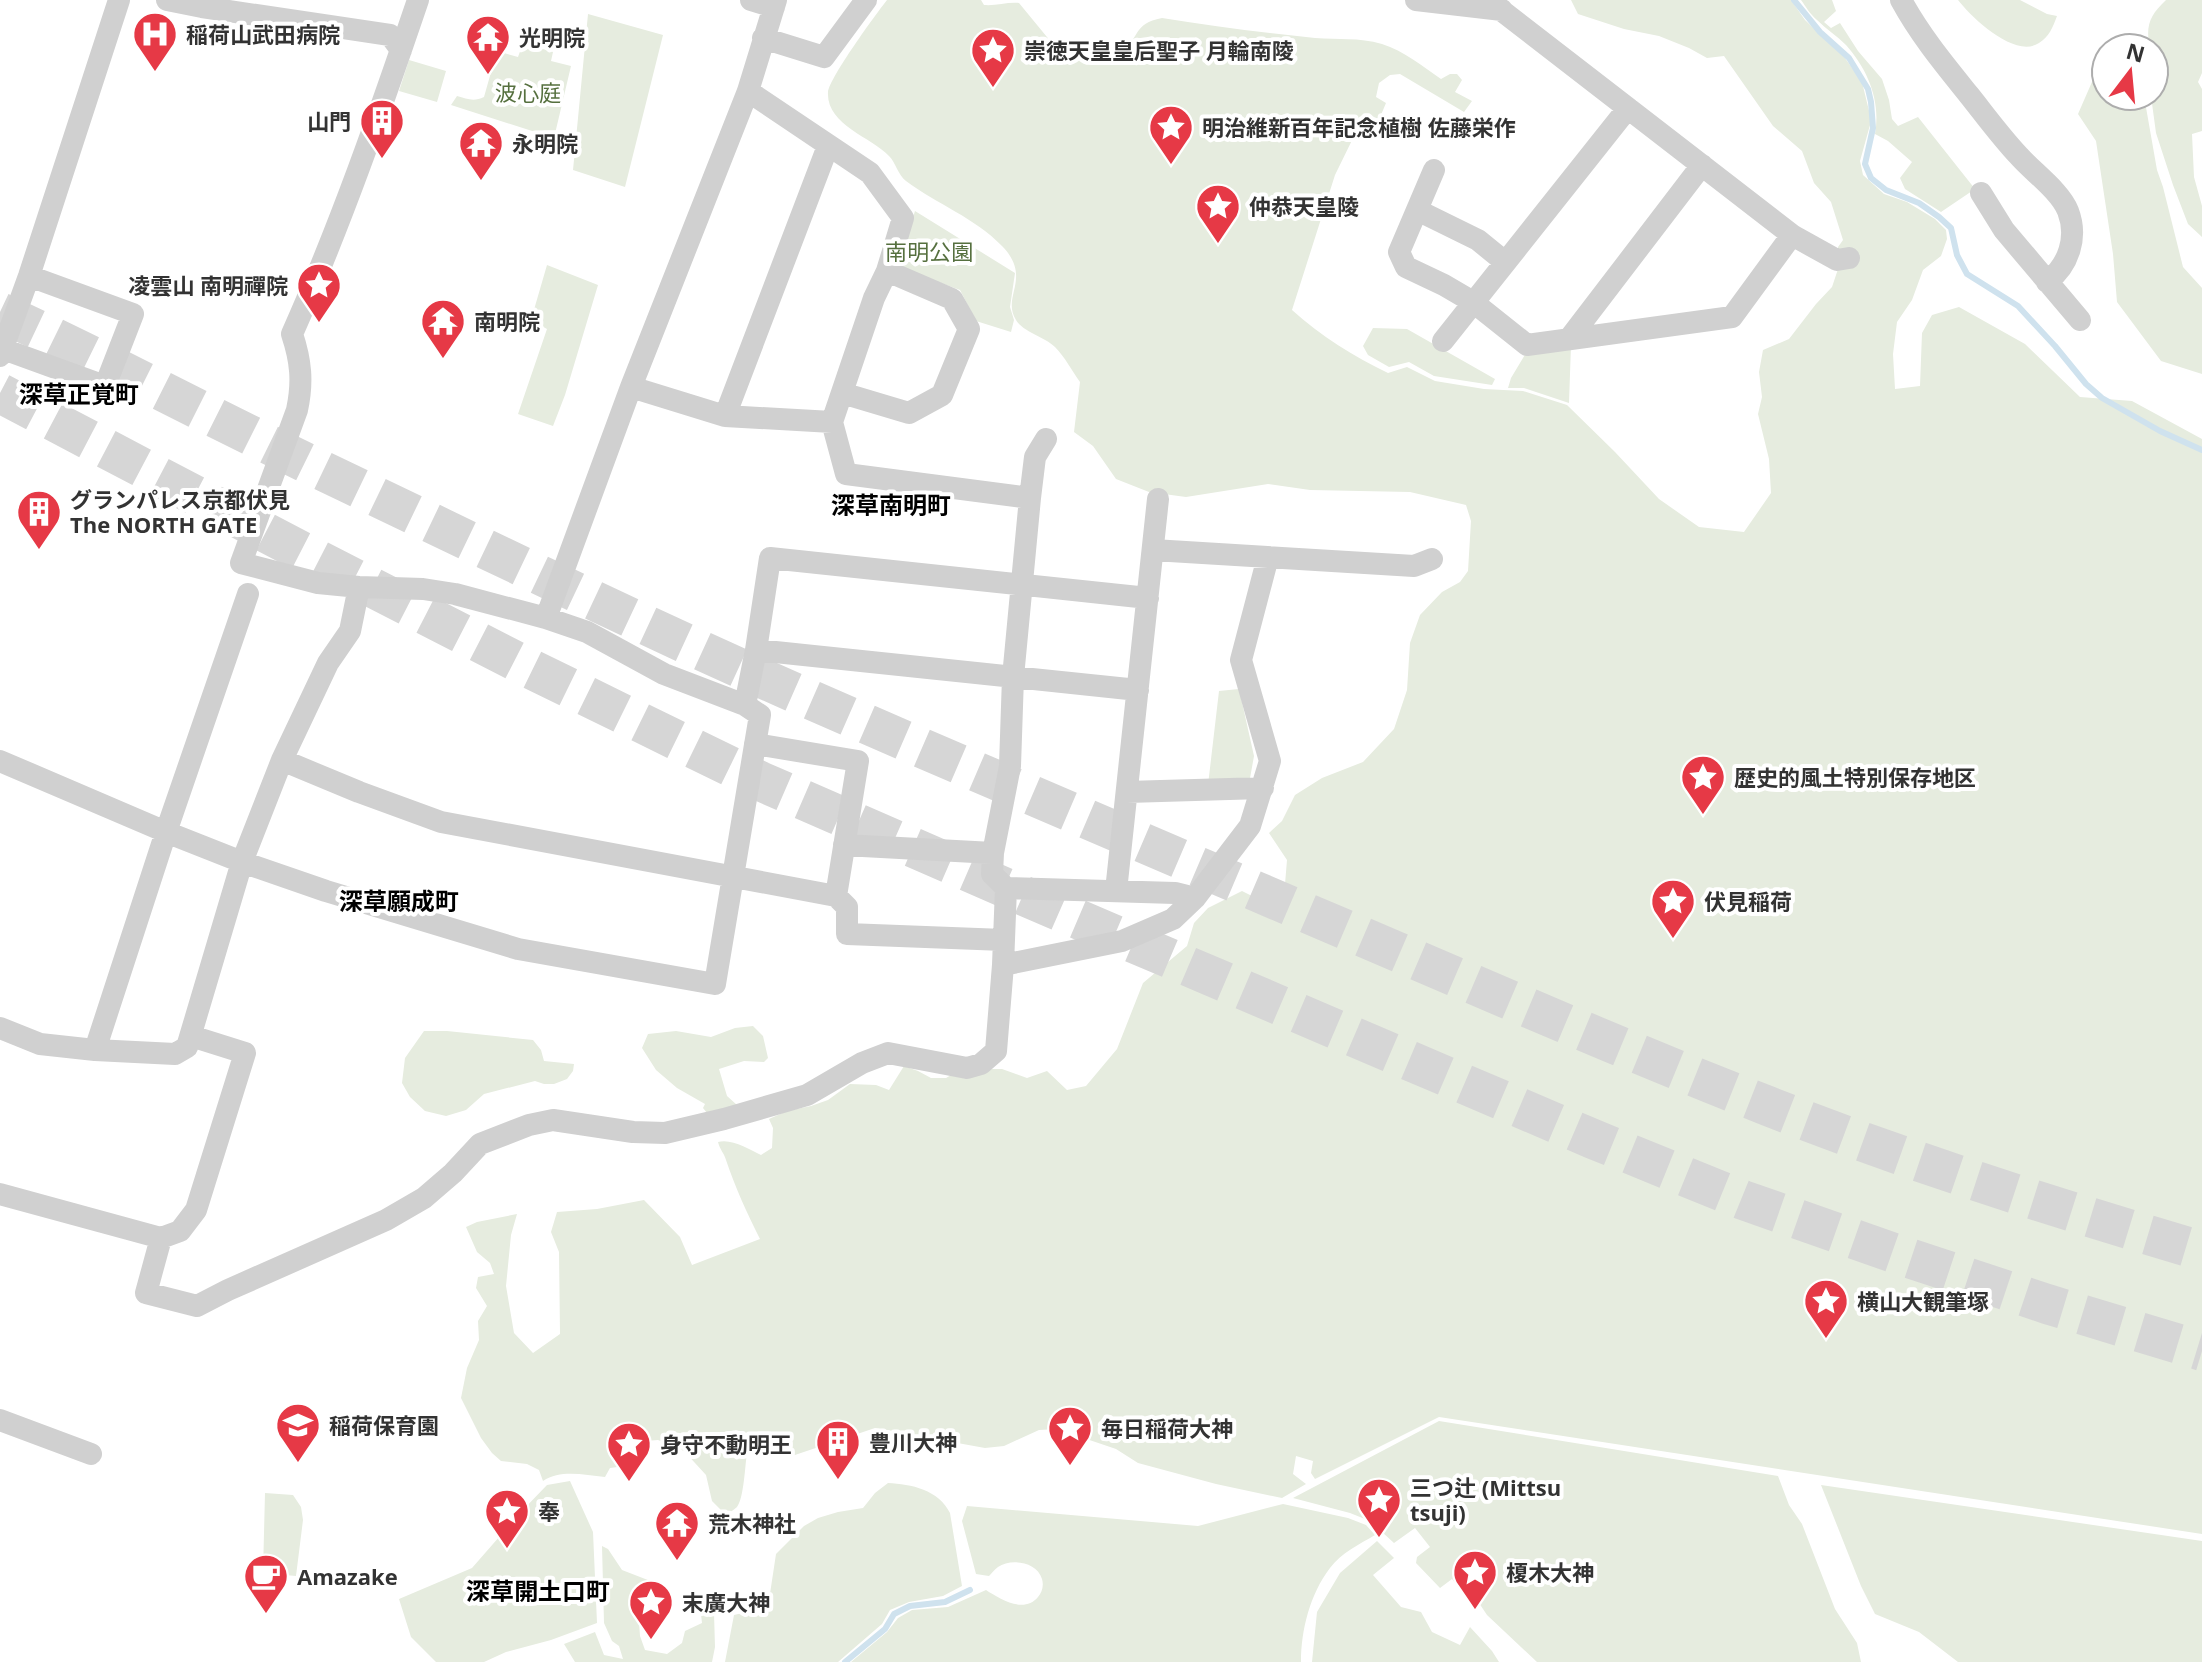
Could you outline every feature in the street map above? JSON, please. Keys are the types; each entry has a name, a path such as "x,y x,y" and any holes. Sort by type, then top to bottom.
{"street":[{"path":"29,276 133,314 105,386 1,353 119,0"},
{"path":"167,0 390,35 401,50"},
{"path":"0,761 166,832 326,891 518,949 715,984 760,715 745,705 664,674 587,632 546,618 455,594 423,589 318,583 241,563 297,410 302,388 299,354 292,334 313,288 418,0"},
{"path":"546,618 631,387 748,91 775,4 751,0"},
{"path":"763,38 824,57 866,0"},
{"path":"1416,0 1495,5 1792,235 1837,260 1849,258"},
{"path":"1901,0 1916,28 1936,54 2019,156 2064,202 2071,222 2071,244 2064,264 2047,282"},
{"path":"748,91 870,173 903,218 832,422 846,474 1030,498"},
{"path":"1443,341 1628,108"},
{"path":"725,416 828,146"},
{"path":"1569,339 1702,165"},
{"path":"1434,170 1399,252 1406,267 1473,302 1527,345 1732,317 1792,235"},
{"path":"1981,193 2004,230 2080,320"},
{"path":"1417,210 1478,240 1505,262"},
{"path":"842,393 909,413 942,395 969,329 952,299 887,271"},
{"path":"631,387 725,416 832,422"},
{"path":"1046,439 1035,457 1013,677 1010,766 993,853 992,874 1006,888 1175,893 1195,898"},
{"path":"1116,891 1158,499"},
{"path":"1153,550 1414,566 1432,559"},
{"path":"1003,965 1122,941 1173,919 1195,898 1250,826 1270,761 1241,660 1268,557"},
{"path":"745,705 770,558 1148,598"},
{"path":"0,1028 40,1044 95,1050 175,1054 187,1047 242,862 282,760 328,663 350,631 359,587"},
{"path":"95,1050 248,594"},
{"path":"756,650 1138,690"},
{"path":"755,744 858,761 836,896"},
{"path":"282,760 441,822 836,896 847,907 847,934 1004,940"},
{"path":"1127,792 1263,788"},
{"path":"844,845 993,853"},
{"path":"161,1238 146,1293 197,1306 386,1220 424,1198 480,1144 529,1125 553,1120 633,1132 665,1133 807,1095 862,1063 888,1053 967,1068 981,1064 996,1051 1006,888"},
{"path":"0,1194 161,1238 180,1231 196,1210 245,1053 191,1036"},
{"path":"0,1420 91,1454"}],"green space":[{"path":"887,0 981,0 984,5 1019,3 1056,48 1070,58 1117,54 1128,46 1141,27 1162,18 1277,34 1373,42 1413,59 1441,79 1457,74 1462,80 1455,92 1472,101 1464,112 1400,74 1390,75 1379,83 1376,97 1386,103 1373,134 1357,130 1335,175 1292,310 1338,345 1388,373 1407,367 1435,381 1484,389 1523,391 1567,405 1659,499 1699,527 1744,532 1771,493 1769,459 1758,414 1762,397 1759,372 1763,350 1789,339 1832,287 1842,257 1838,254 1838,247 1843,240 1831,202 1814,183 1802,151 1773,126 1724,56 1707,58 1659,36 1624,29 1578,14 1571,0 1791,0 1805,20 1845,58 1862,82 1870,115 1860,161 1863,175 1884,194 1907,202 1935,219 1946,230 1947,239 1941,256 1923,270 1912,300 1897,322 1893,354 1895,389 1920,386 1922,333 1932,315 1959,307 2025,344 2080,397 2132,401 2202,439 2202,1534 1439,1417 1315,1479 1311,1473 1313,1461 1296,1456 1293,1474 1306,1484 1282,1498 1138,1463 1116,1449 1057,1429 1039,1430 1004,1446 985,1448 875,1428 789,1457 747,1453 739,1503 726,1515 712,1501 706,1475 684,1451 658,1440 633,1442 627,1449 625,1466 610,1468 605,1477 565,1474 543,1481 539,1470 527,1464 501,1461 492,1453 461,1398 467,1368 479,1340 478,1321 487,1306 476,1288 478,1277 494,1274 490,1263 477,1252 466,1227 517,1214 511,1235 506,1286 514,1333 533,1353 560,1334 559,1252 551,1232 557,1212 597,1209 644,1200 680,1237 692,1265 760,1239 718,1142 734,1143 761,1155 772,1148 773,1128 769,1119 828,1100 850,1084 876,1085 889,1090 904,1066 931,1078 946,1078 958,1071 1002,1069 1027,1078 1047,1071 1067,1090 1086,1086 1117,1049 1143,983 1187,946 1194,923 1208,908 1242,891 1262,901 1285,884 1287,860 1269,833 1282,821 1295,795 1322,778 1363,762 1394,729 1407,690 1410,643 1420,615 1442,592 1460,582 1468,571 1471,521 1466,505 1410,492 1310,490 1268,484 1186,497 1149,492 1116,479 1093,446 1074,432 1080,382 1055,347 1016,320 1012,303 1016,277 1011,257 980,227 906,181 889,156 842,122 829,103 828,92 837,73"},
{"path":"1801,0 1832,0 1836,11 1824,22 1831,28 1840,23 1882,79 1892,119 1898,126 1918,117 1975,189 1941,212 1905,189 1900,178 1912,162 1875,134 1874,98 1861,65 1846,45 1815,18"},
{"path":"1958,0 2020,0 2057,16 2042,41 2018,46 1983,26"},
{"path":"2166,0 2202,0 2202,73 2198,82 2202,89 2202,131 2192,134 2194,177 2202,206 2202,237 2188,224 2156,133 2153,112 2170,112 2170,32 2148,32 2156,11"},
{"path":"588,14 663,35 625,187 573,170"},
{"name":"波心庭","path":"523,43 553,52 551,61 571,66 554,138 451,105 457,96 474,100 484,97 497,51 518,57"},
{"path":"409,60 446,71 437,102 399,91"},
{"path":"2090,86 2090,112 2147,112 2157,170 2183,267 2202,288 2202,374 2161,361 2117,302 2096,141 2078,114"},
{"name":"南明公園","path":"915,211 1015,273 1010,307 1014,320 1011,332 976,321 960,290 903,269 900,257"},
{"path":"547,265 598,285 553,426 518,414 547,329 531,320"},
{"path":"1373,328 1407,329 1495,379 1492,385 1434,376 1409,362 1389,367 1368,355 1363,346"},
{"path":"1571,345 1569,403 1524,388 1508,388 1529,348"},
{"path":"1239,689 1254,756 1249,784 1208,785 1219,691"},
{"path":"753,1026 763,1036 768,1058 764,1062 744,1061 719,1069 727,1096 737,1105 707,1113 703,1108 705,1104 677,1088 656,1070 642,1048 648,1034 676,1031 711,1037 735,1028"},
{"path":"424,1031 533,1040 541,1050 544,1061 574,1064 573,1071 567,1079 554,1084 535,1081 484,1094 466,1110 446,1116 425,1111 410,1097 402,1083 405,1058"},
{"path":"1439,1421 1778,1476 1789,1505 1802,1524 1835,1609 1857,1643 1861,1662 1537,1662 1487,1615 1477,1600 1463,1593 1452,1579 1440,1588 1416,1563 1417,1557 1430,1547 1415,1528 1394,1543 1370,1521 1293,1498"},
{"path":"570,1481 593,1532 597,1623 484,1662 436,1662 411,1637 399,1599 472,1568 547,1485"},
{"path":"888,1483 924,1490 945,1505 950,1513 962,1586 943,1596 909,1602 890,1610 882,1624 838,1662 725,1662 734,1615 768,1607 776,1554 804,1526 818,1518 863,1508"},
{"path":"1821,1485 2202,1541 2202,1662 1958,1662 1919,1632 1875,1614"},
{"path":"265,1493 293,1495 301,1507 303,1520 296,1576 263,1573"},
{"path":"1283,1504 1348,1518 1366,1525 1375,1535 1340,1558 1323,1578 1308,1613 1301,1662 851,1662 887,1632 898,1618 912,1610 948,1607 986,1590 1019,1605 1038,1597 1042,1579 1029,1565 1016,1562 1003,1564 989,1576 976,1574 962,1521 967,1506 1198,1526"},
{"path":"1377,1541 1394,1558 1373,1575 1401,1607 1421,1612 1432,1632 1460,1645 1470,1627 1499,1662 1312,1662 1317,1612 1340,1573"},
{"path":"602,1546 608,1549 622,1570 653,1582 637,1592 640,1636 645,1650 667,1654 682,1643 685,1631 702,1623 700,1605 714,1613 712,1662 575,1662 564,1644 595,1632 604,1655 623,1659 619,1646 612,1641 604,1623"}],"waterway":[{"path":"1794,0 1820,32 1849,58 1868,89 1873,128 1865,164 1871,178 1886,190 1919,203 1951,228 1957,255 1967,274 2018,306 2102,398 2160,431 2202,450"},
{"path":"845,1662 885,1629 894,1614 910,1606 945,1602 970,1590"}],"tunnel":[{"path":"0,312 303,461 737,667 1476,986 1821,1127 2038,1201 2202,1251"},
{"path":"0,393 531,669 760,781 1593,1139 1743,1200 2047,1304 2202,1351"}],"place":[{"name":"稲荷山武田病院","path":"155,73"},
{"name":"光明院","path":"488,76"},
{"name":"崇徳天皇皇后聖子 月輪南陵","path":"993,89"},
{"name":"山門","path":"382,160"},
{"name":"明治維新百年記念植樹 佐藤栄作","path":"1171,166"},
{"name":"永明院","path":"481,182"},
{"name":"仲恭天皇陵","path":"1218,245"},
{"name":"凌雲山 南明禪院","path":"319,324"},
{"name":"南明院","path":"443,360"},
{"name":"グランパレス京都伏見 The NORTH GATE","path":"39,551"},
{"name":"歴史的風土特別保存地区","path":"1703,816"},
{"name":"伏見稲荷","path":"1673,940"},
{"name":"横山大観筆塚","path":"1826,1340"},
{"name":"稲荷保育園","path":"298,1464"},
{"name":"毎日稲荷大神","path":"1070,1467"},
{"name":"豊川大神","path":"838,1481"},
{"name":"身守不動明王","path":"629,1483"},
{"name":"三つ辻 (Mittsu tsuji)","path":"1379,1539"},
{"name":"奉","path":"507,1550"},
{"name":"荒木神社","path":"677,1562"},
{"name":"榎木大神","path":"1475,1611"},
{"name":"Amazake","path":"266,1615"},
{"name":"末廣大神","path":"651,1641"}],"district":[{"name":"深草正覚町","path":"79,393"},
{"name":"深草南明町","path":"891,504"},
{"name":"深草願成町","path":"399,900"},
{"name":"深草開土口町","path":"538,1590"}]}
